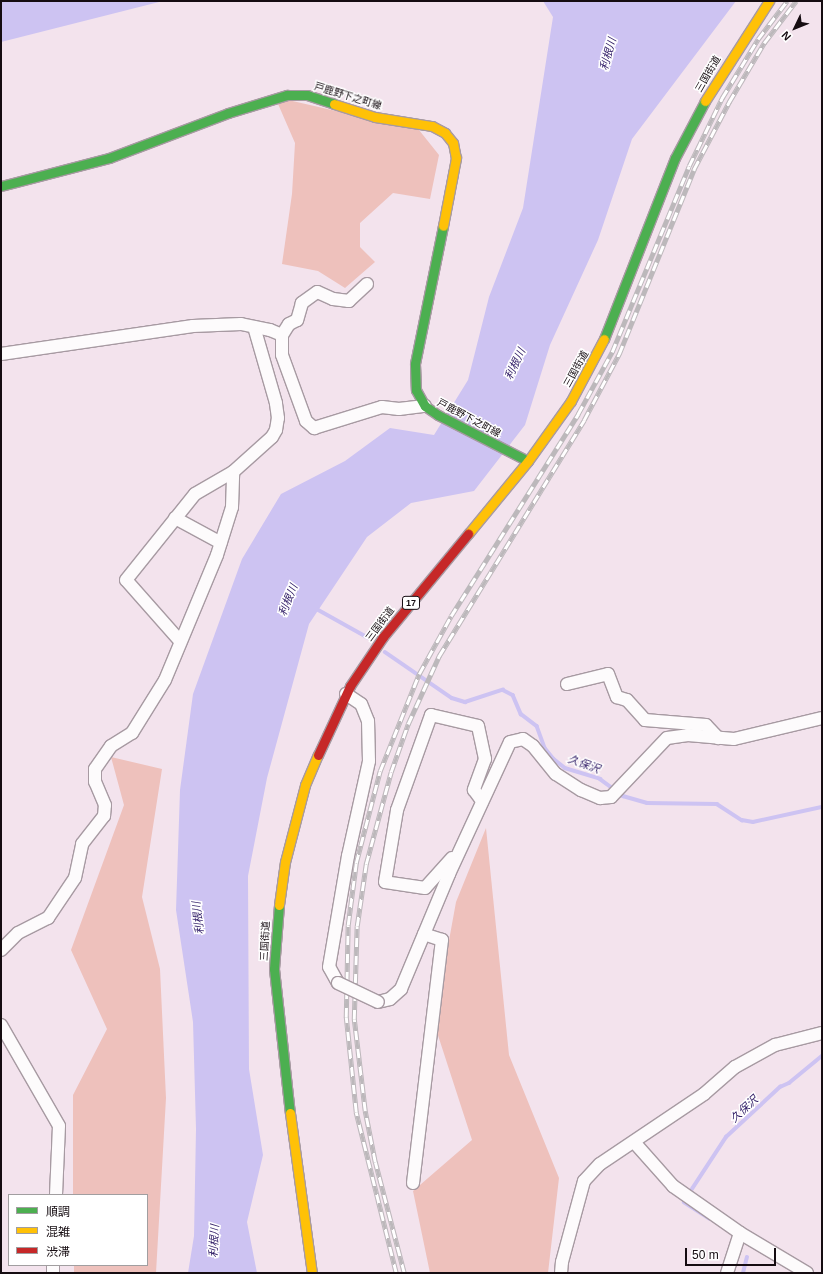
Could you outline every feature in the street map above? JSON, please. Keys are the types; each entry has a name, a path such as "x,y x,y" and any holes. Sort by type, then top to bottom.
{"main road":[{"name":"三国街道","path":"312,1273 282,1051 274,969 275,939 280,892 293,828 315,760 346,694 383,637 528,461 571,401 600,349 675,158 692,124 728,61 769,1"},
{"name":"戸鹿野下之町線","path":"1,186 109,158 228,113 287,95 307,95 376,117 432,126 445,133 453,143 456,158 415,364 416,390 425,406 438,415 528,461"}],"street":[{"path":"367,284 349,301 333,299 317,292 302,303 297,320 289,324 282,335 282,355 306,421 314,428 382,407 399,409 425,406"},
{"path":"1,354 193,326 241,324 282,335"},
{"path":"180,641 126,580 195,494 232,472 272,437 278,418 254,327"},
{"path":"1,950 18,932 48,918 65,896 75,878 82,844 104,816 105,805 95,782 95,769 111,746 132,733 165,680 221,542 232,507 232,472"},
{"path":"176,518 221,542"},
{"path":"566,684 608,674 617,697 628,700 645,720 706,725 718,738"},
{"path":"346,694 361,704 368,721 369,761 348,856 329,967 338,983 378,1002 390,999 401,989 482,800 510,742 523,739 533,746 556,774 581,790 600,798 611,797 624,786 656,747 667,738 688,735 734,739 822,718"},
{"path":"460,850 425,888 385,882 397,810 431,715 478,726 485,759 474,790 482,800"},
{"path":"413,1183 442,940 424,934"},
{"path":"1,1025 59,1126 56,1194"},
{"path":"561,1273 562,1262 584,1181 600,1164 704,1094 735,1067 775,1045 822,1033"},
{"path":"634,1142 673,1186 740,1233 807,1273"},
{"path":"727,1273 740,1233"}],"shaded area":[{"path":"275,97 419,130 439,155 430,199 393,193 360,223 360,247 375,262 345,288 318,271 282,264 292,194 295,143"},
{"path":"111,757 162,769 142,897 160,969 166,1098 156,1273 74,1273 74,1266 148,1266 148,1194 73,1194 73,1095 107,1029 71,950 124,805"},
{"path":"486,828 509,1055 559,1178 548,1273 430,1273 413,1191 472,1140 434,1023 456,902"}],"water":[{"path":"1,1 163,1 1,42"},
{"name":"利根川","path":"543,1 736,1 632,139 598,240 550,345 525,425 474,491 411,503 367,537 309,624 267,778 248,876 249,1069 263,1155 247,1222 257,1273 188,1273 194,1236 196,1129 193,1022 176,910 180,790 193,694 242,559 281,494 345,461 390,428 434,435 468,380 489,297 523,208 553,17"}],"waterway":[{"name":"久保沢","path":"315,608 367,637"},
{"name":"久保沢","path":"385,652 452,698 465,702 503,690 513,695 521,714 537,726 545,748 554,759 565,768 600,779 623,796 647,803 717,804 742,820 753,822 822,807"},
{"name":"久保沢","path":"692,1189 726,1137 780,1087 789,1083 822,1056"},
{"name":"久保沢","path":"684,1202 709,1218"},
{"name":"久保沢","path":"743,1273 747,1257"}],"railway":[{"path":"396,1273 356,1112 346,1017 348,925 356,863 380,771 419,674 451,616 578,414 612,352 689,166 722,98 758,39 787,1"},
{"path":"404,1273 375,1162 365,1111 354,1019 357,926 366,864 391,772 408,724 439,656 584,420 619,354 694,169 729,102 764,43 796,1"}],"traffic: fast":[{"path":"1,186 109,158 228,113 287,95 307,95 334,104"},
{"path":"604,339 675,158 705,101"},
{"path":"443,226 415,364 416,390 425,406 438,415 528,461"},
{"path":"279,905 274,969 290,1113"}],"traffic: slow":[{"path":"705,101 769,1"},
{"path":"334,104 375,117 432,126 445,133 453,143 456,158 443,226"},
{"path":"468,534 528,461 571,401 604,339"},
{"path":"279,905 285,862 305,785 318,755"},
{"path":"290,1113 312,1273"}],"traffic: jam":[{"path":"318,755 350,686 383,637 468,534"}]}
